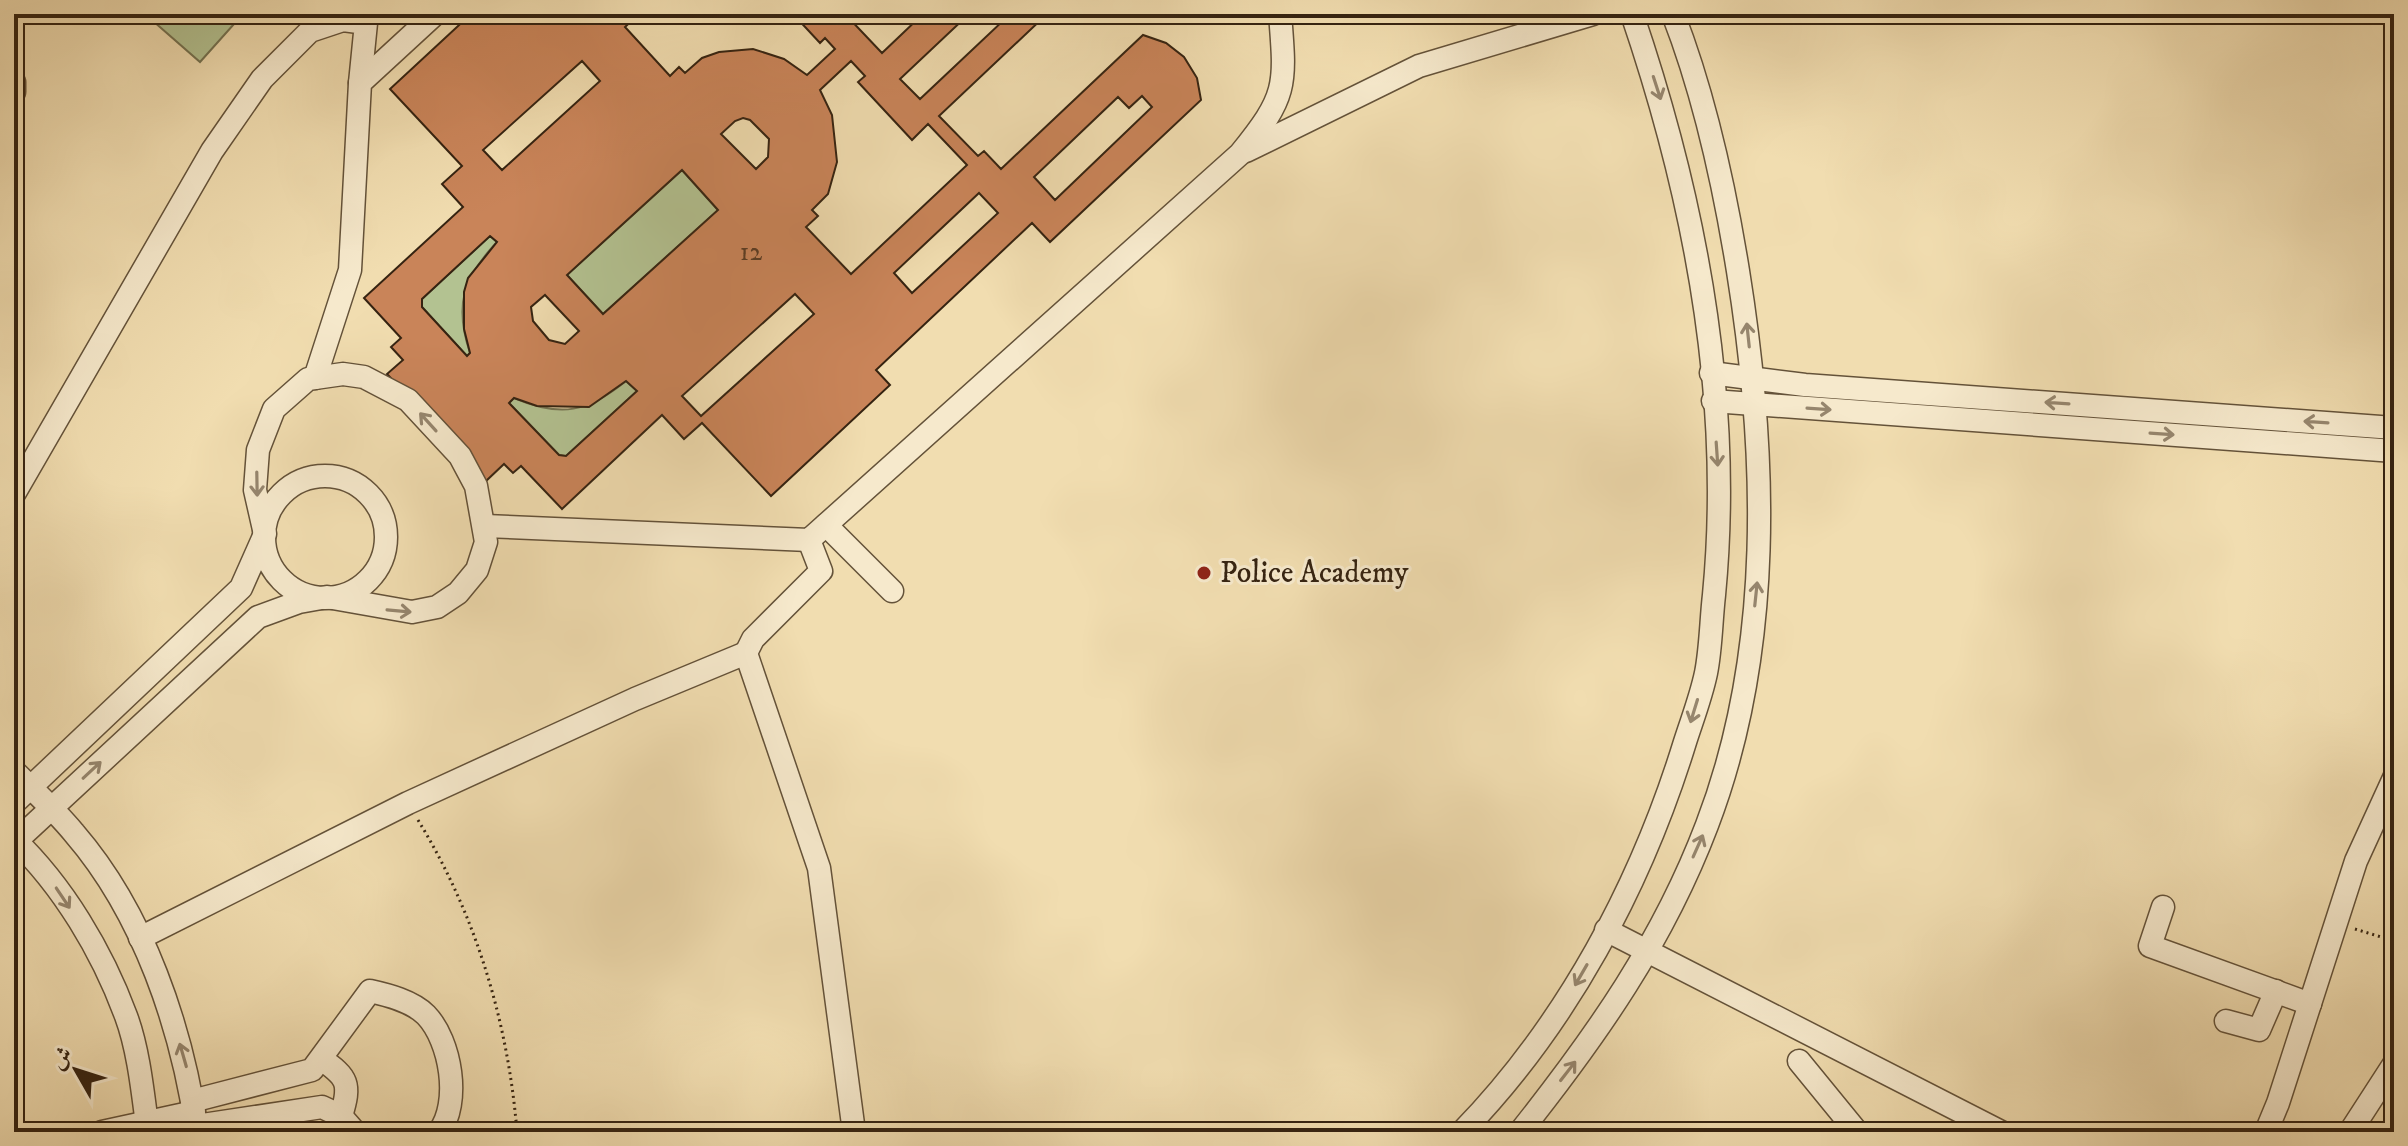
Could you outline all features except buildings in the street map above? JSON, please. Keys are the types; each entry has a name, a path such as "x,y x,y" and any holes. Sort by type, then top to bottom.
{"street":[{"path":"360,83 435,14"},
{"path":"818,533 1240,154 1274,112 1285,71 1280,14"},
{"path":"1240,154 1419,66 1593,14"},
{"path":"1462,1132 1557,1014 1606,930 1661,819 1706,673 1719,540 1711,373 1692,224 1660,95 1632,14"},
{"path":"1520,1132 1593,1040 1665,920 1708,823 1734,729 1751,642 1761,542 1752,378 1730,220 1704,108 1673,14"},
{"path":"14,494 212,151 262,79 310,31 343,20 366,23 350,270 315,378"},
{"path":"14,82 14,92"},
{"path":"1711,373 2394,428"},
{"path":"22,795 241,588 265,534 255,490 258,450 274,409 308,379 343,374 364,377 408,400 460,456 476,486 486,542 477,570 458,593 437,607 412,612 327,597 299,602 258,617 15,841 38,862 87,933 127,1017 148,1128"},
{"path":"1713,401 2394,451"},
{"path":"324,476 350,480 370,494 382,516 387,541 379,566 364,586 340,597 315,597 290,587 274,569 263,545 265,534 267,519 279,497 299,480 324,476"},
{"path":"485,526 818,533 892,591"},
{"path":"140,938 408,803 635,699 746,653 753,639 821,571 818,533"},
{"path":"746,653 819,868 854,1132"},
{"path":"14,771 22,795 51,809 75,833 101,870 140,938 163,989 186,1063 194,1118"},
{"path":"2266,1132 2356,861 2394,778"},
{"path":"2163,907 2150,946 2310,1004"},
{"path":"1606,930 2001,1132"},
{"path":"194,1118 312,1070 370,991 394,997 426,1015 448,1053 449,1096 439,1132"},
{"path":"2226,1021 2259,1030 2276,991"},
{"path":"321,1059 343,1075 347,1086 348,1124"},
{"path":"1799,1061 1857,1132"},
{"path":"2350,1132 2394,1064"},
{"path":"102,1132 148,1128 194,1118 322,1107 348,1124"}],"path":[{"path":"408,803 446,866 494,988 517,1132"},
{"path":"2336,923 2394,941"}],"green space":[{"path":"145,14 243,14 200,62"},
{"path":"682,170 718,210 603,314 567,275"},
{"path":"490,236 497,242 476,268 465,293 463,320 470,353 467,356 422,307 422,299"},
{"path":"626,381 637,391 566,456 559,455 509,403 514,398 546,408 573,409 599,400"}],"place":[{"name":"Police Academy","path":"1204,573"}]}
